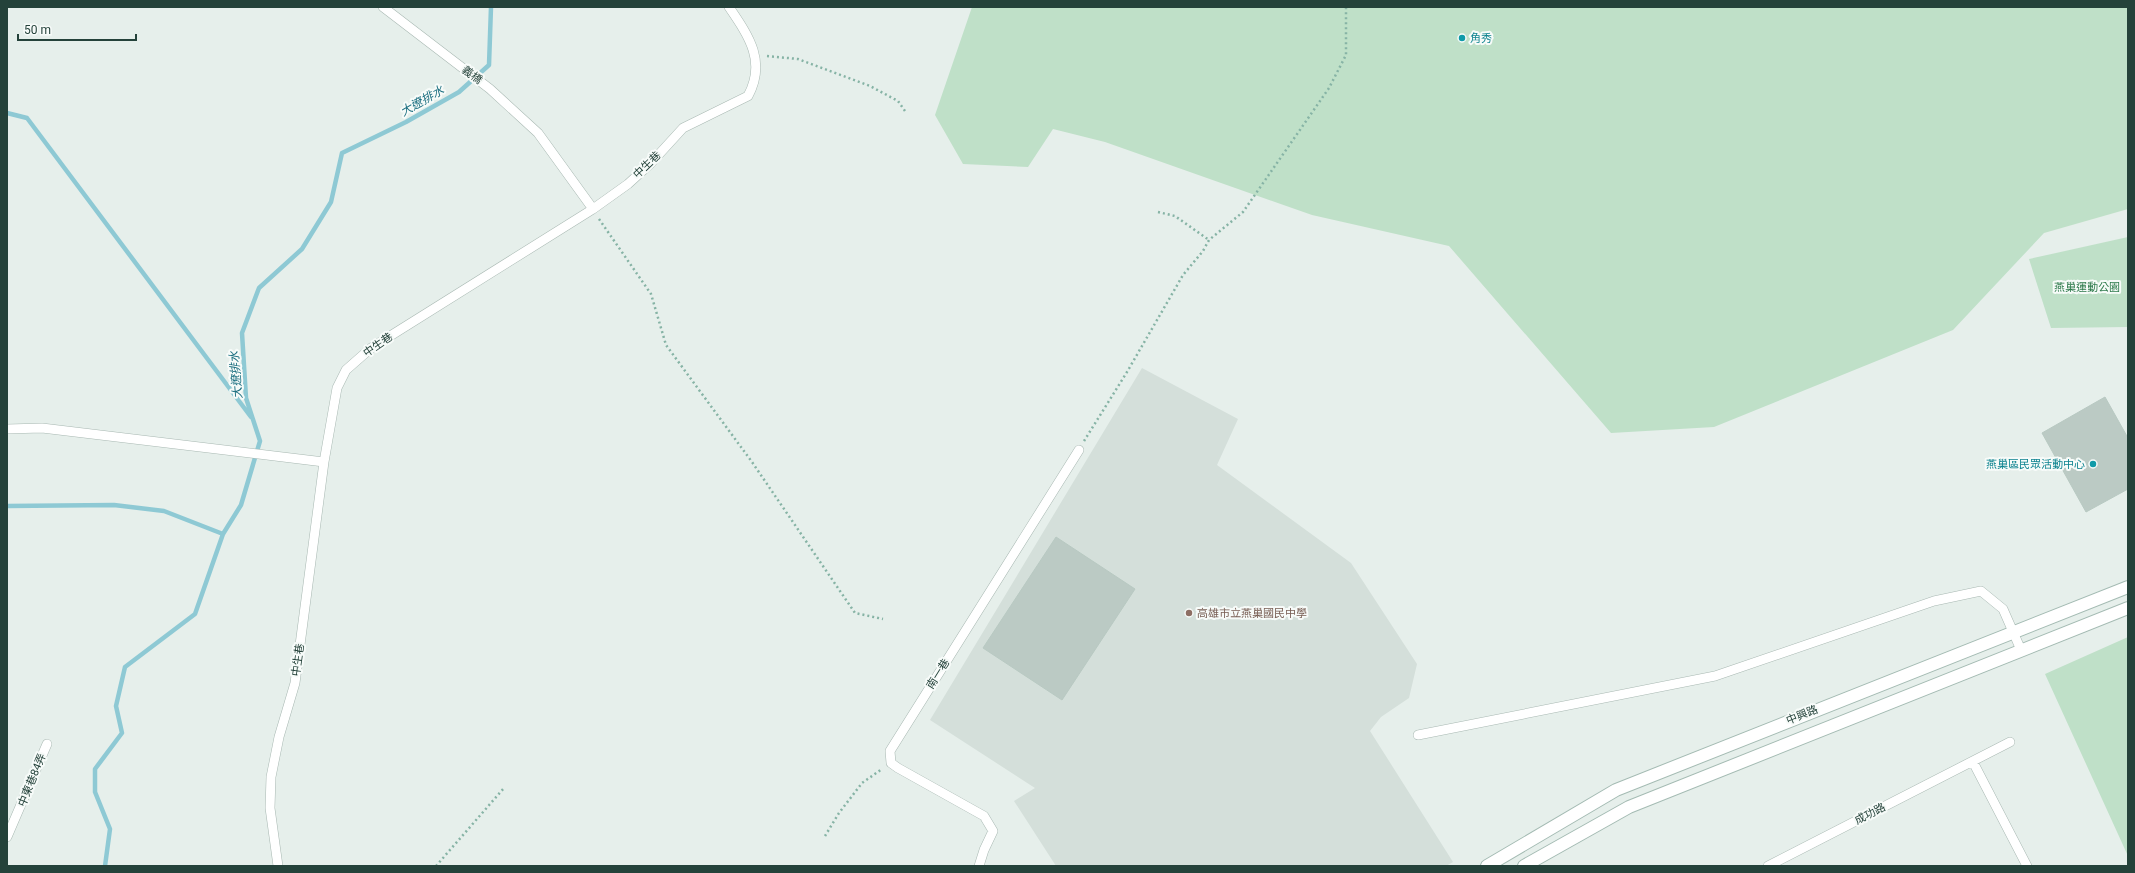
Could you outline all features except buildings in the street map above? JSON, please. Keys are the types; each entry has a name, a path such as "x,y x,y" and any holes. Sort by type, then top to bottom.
{"main road":[{"name":"中興路","path":"1487,866 1616,790 2128,587"},
{"name":"中興路","path":"1524,866 1629,807 2128,608"}],"lane":[{"name":"義橋","path":"384,7 490,89 538,133 593,209"},
{"name":"中生巷","path":"278,866 270,808 271,777 279,737 294,683 324,462 337,388 346,370 371,348 593,209 634,179 683,128 748,96 754,85 756,72 754,54 749,37 729,7"},
{"path":"7,429 42,428 235,450 269,457 324,462"},
{"name":"南一巷","path":"891,763 890,751 1079,450"},
{"path":"1418,735 1714,676 1934,601 1981,591 2003,609 2021,650"},
{"name":"成功路","path":"1768,866 2010,742"},
{"name":"中東巷84弄","path":"7,837 47,744"},
{"path":"1972,762 2027,866"},
{"path":"891,763 984,816 993,831 980,866"}],"path":[{"path":"1079,450 1128,372 1183,275 1203,251 1209,240 1243,212 1329,88 1346,55 1346,7"},
{"path":"754,54 798,59 870,86 898,101 905,111"},
{"path":"593,209 651,294 666,345 752,462 855,613 883,619"},
{"path":"1158,212 1175,216 1209,240"},
{"path":"825,836 839,812 862,783 891,763"},
{"path":"436,866 504,788"}],"shaded area":[{"name":"高雄市立燕巢國民中學","path":"1142,368 1238,419 1217,465 1351,563 1417,664 1409,698 1381,717 1370,731 1453,862 1446,866 1056,866 1014,801 1035,788 930,720"}],"green space":[{"path":"972,7 2128,7 2128,209 2044,233 1953,330 1714,427 1611,433 1449,246 1312,215 1105,142 1053,129 1028,167 963,164 935,115"},
{"name":"燕巢運動公園","path":"2128,237 2128,327 2051,328 2029,259"},
{"path":"2128,637 2128,856 2045,674"}],"waterway":[{"name":"大遼排水","path":"105,866 110,829 95,792 95,769 122,733 116,706 125,667 195,614 223,534 241,505 260,441 246,398 242,333 259,288 302,249 331,202 342,153 406,122 459,92 489,65 491,7"},
{"path":"7,113 27,118 251,417"},
{"path":"7,506 114,505 164,511 223,534"}],"place":[{"name":"角秀","path":"1462,38"},
{"name":"燕巢區民眾活動中心","path":"2093,464"},
{"name":"高雄市立燕巢國民中學","path":"1189,613"}]}
